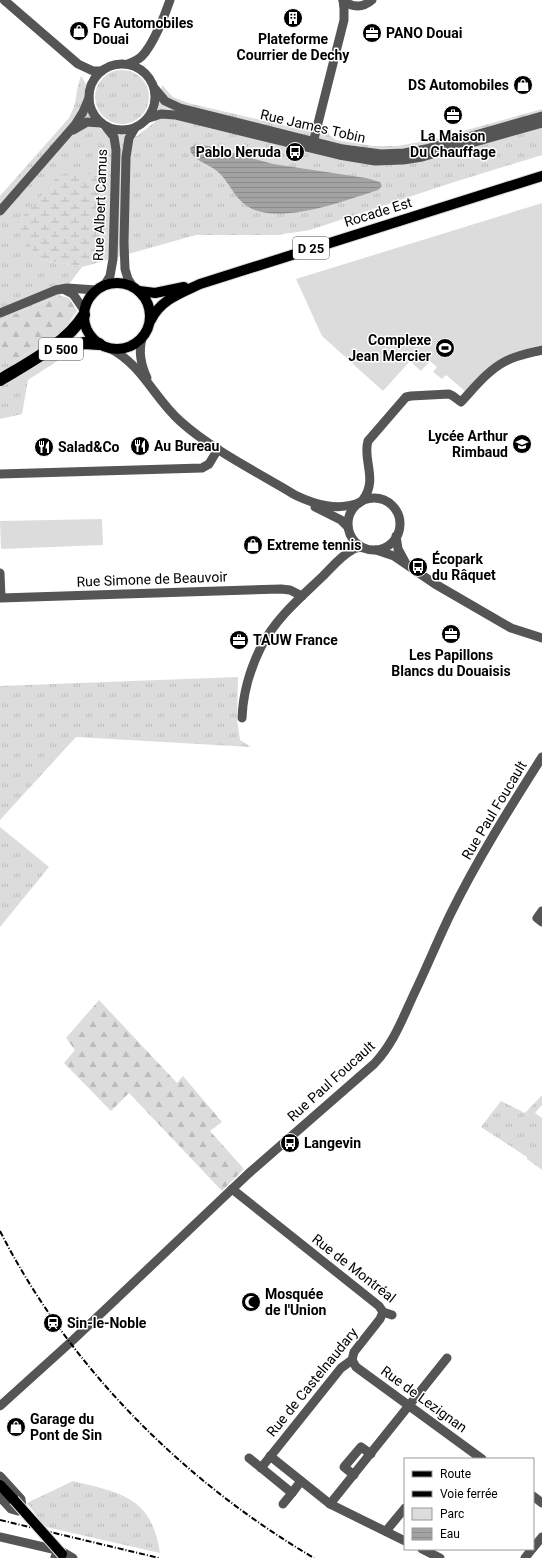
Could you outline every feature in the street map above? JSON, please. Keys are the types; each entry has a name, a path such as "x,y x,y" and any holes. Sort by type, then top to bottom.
{"highway":[{"name":"D 500","path":"0,380 70,334 84,313"},
{"name":"D 500","path":"26,364 48,354 72,346 84,343 99,344"}],"main road":[{"name":"Rocade Est","path":"136,289 155,293 200,284 542,176"},
{"path":"119,283 136,289 148,302 151,320 148,330 142,339 129,348 120,350 111,349 99,344 87,332 84,313 88,299 100,288 119,283"},
{"name":"Rocade Est","path":"151,320 154,313 163,303 200,284"},
{"path":"0,1485 60,1556"}],"street":[{"path":"4,0 78,64 92,71 101,71"},
{"path":"128,64 138,60 146,50 163,18 170,0"},
{"path":"343,0 352,6 361,6"},
{"path":"312,145 344,20 343,0"},
{"path":"344,20 348,15 372,0"},
{"path":"144,72 146,50"},
{"path":"78,64 87,78 92,110 103,124"},
{"path":"0,211 70,131 83,112 93,81 101,71 115,64 128,64 136,66 151,80 155,89 155,105 149,118 144,123 135,128 120,130 103,124 87,122 70,131"},
{"name":"Rue James Tobin","path":"155,89 168,103 180,108 362,159 382,161 403,160 433,154 542,123"},
{"name":"Rue James Tobin","path":"149,118 161,114 175,114 312,145 361,153 381,154 404,153 432,148 542,116"},
{"name":"Rue Albert Camus","path":"100,288 110,276 113,259 116,154 115,140 111,132 103,124"},
{"name":"Rue Albert Camus","path":"135,128 129,138 126,157 124,243 125,269 128,279 136,289"},
{"path":"0,313 59,289 100,288"},
{"path":"59,289 67,290 73,294 84,313"},
{"path":"142,339 139,351 141,363 153,390"},
{"path":"111,349 128,360 178,420 218,449 307,503 341,520 348,529 354,541 364,548"},
{"path":"376,550 386,546 396,536 399,526 399,518 393,507 375,491 370,474 368,441 406,397 449,394 461,402 484,377 498,365 512,358 542,350"},
{"path":"0,474 202,468 207,466 218,449"},
{"path":"341,558 349,542 348,519 351,512 367,493 370,474"},
{"path":"295,495 314,503 335,507 352,505 374,498 386,501"},
{"path":"396,536 400,553 410,568"},
{"path":"242,718 243,700 248,681 261,647 280,619 302,596 341,558 356,548 376,550 392,555 410,568 511,628 542,638"},
{"path":"0,573 1,598"},
{"name":"Rue Simone de Beauvoir","path":"1,598 281,589 290,590 302,596"},
{"name":"Rue Paul Foucault","path":"0,1406 70,1343 232,1189 374,1064 388,1047 397,1032 445,926 470,876 493,836 542,758"},
{"path":"542,911 537,918 542,922"},
{"name":"Rue de Montréal","path":"232,1189 379,1306 383,1312 392,1315"},
{"name":"Rue de Castelnaudary","path":"261,1468 342,1368 352,1360 354,1352 380,1319 383,1312"},
{"path":"330,1504 354,1475 344,1467 361,1447 371,1454 447,1358"},
{"name":"Rue de Lezignan","path":"352,1360 356,1367 481,1458"},
{"path":"270,1456 330,1504 404,1541"},
{"path":"249,1458 292,1493"},
{"path":"0,1476 21,1499 22,1507 18,1511 13,1510 0,1497"},
{"path":"283,1504 302,1481"},
{"path":"534,1497 542,1503"},
{"path":"386,1532 404,1509"},
{"path":"0,1537 43,1546 60,1556 73,1558"},
{"path":"534,1548 542,1537"},
{"path":"424,1550 434,1557"},
{"path":"525,1558 532,1550"}],"green space":[{"path":"117,70 127,70 137,74 145,82 149,92 149,102 145,112 137,120 127,124 117,124 107,120 99,112 95,102 95,92 99,82 107,74"},
{"path":"81,76 86,84 84,105 96,125 107,134 137,136 155,122 162,85 173,97 188,103 303,130 309,124 328,129 329,135 336,140 373,146 397,146 431,140 542,109 542,155 448,184 310,230 277,235 196,235 100,262 103,173 38,259 82,267 60,296 24,310 0,322 0,196 69,118 74,107"},
{"path":"103,173 100,262 82,267 38,259 17,223 58,176"},
{"path":"542,203 542,348 515,354 466,392 446,375 442,379 433,372 437,367 430,361 421,371 410,361 383,391 322,336 296,279"},
{"path":"60,296 69,298 77,311 64,330 13,362 0,362 0,322 24,310"},
{"path":"64,330 71,352 28,380 22,414 0,419 0,362 13,362"},
{"path":"102,519 103,545 1,549 0,521"},
{"path":"238,677 237,719 240,740 251,747 76,737 0,820 0,686"},
{"path":"0,827 49,867 0,927"},
{"path":"99,1000 177,1083 183,1076 222,1122 210,1131 244,1169 222,1191 129,1093 111,1111 64,1063 75,1050 66,1038"},
{"path":"542,1095 542,1105 535,1113 542,1118 542,1170 527,1159 527,1157 481,1127 501,1101 525,1113"},
{"path":"73,1481 106,1489 132,1500 142,1509 150,1520 156,1534 160,1553 46,1527 27,1503"}],"water":[{"path":"196,144 273,164 366,178 380,182 382,186 378,190 312,210 276,214 260,212 242,203 214,168 194,156 190,148"}],"railway":[{"path":"0,1231 28,1281 60,1329 95,1374 134,1417 175,1457 219,1494 314,1558"},
{"path":"0,1520 159,1558"}],"place":[{"name":"Plateforme Courrier de Dechy","path":"293,18"},
{"name":"FG Automobiles Douai","path":"79,31"},
{"name":"PANO Douai","path":"372,33"},
{"name":"DS Automobiles","path":"523,85"},
{"name":"La Maison Du Chauffage","path":"453,115"},
{"name":"Pablo Neruda","path":"295,152"},
{"name":"Complexe Jean Mercier","path":"445,348"},
{"name":"Lycée Arthur Rimbaud","path":"522,444"},
{"name":"Au Bureau","path":"140,446"},
{"name":"Salad&Co","path":"44,447"},
{"name":"Extreme tennis","path":"253,545"},
{"name":"Écopark du Râquet","path":"418,567"},
{"name":"Les Papillons Blancs du Douaisis","path":"451,634"},
{"name":"TAUW France","path":"239,640"},
{"name":"Langevin","path":"290,1143"},
{"name":"Mosquée de l'Union","path":"251,1302"},
{"name":"Sin-le-Noble","path":"53,1323"},
{"name":"Garage du Pont de Sin","path":"16,1427"}]}
